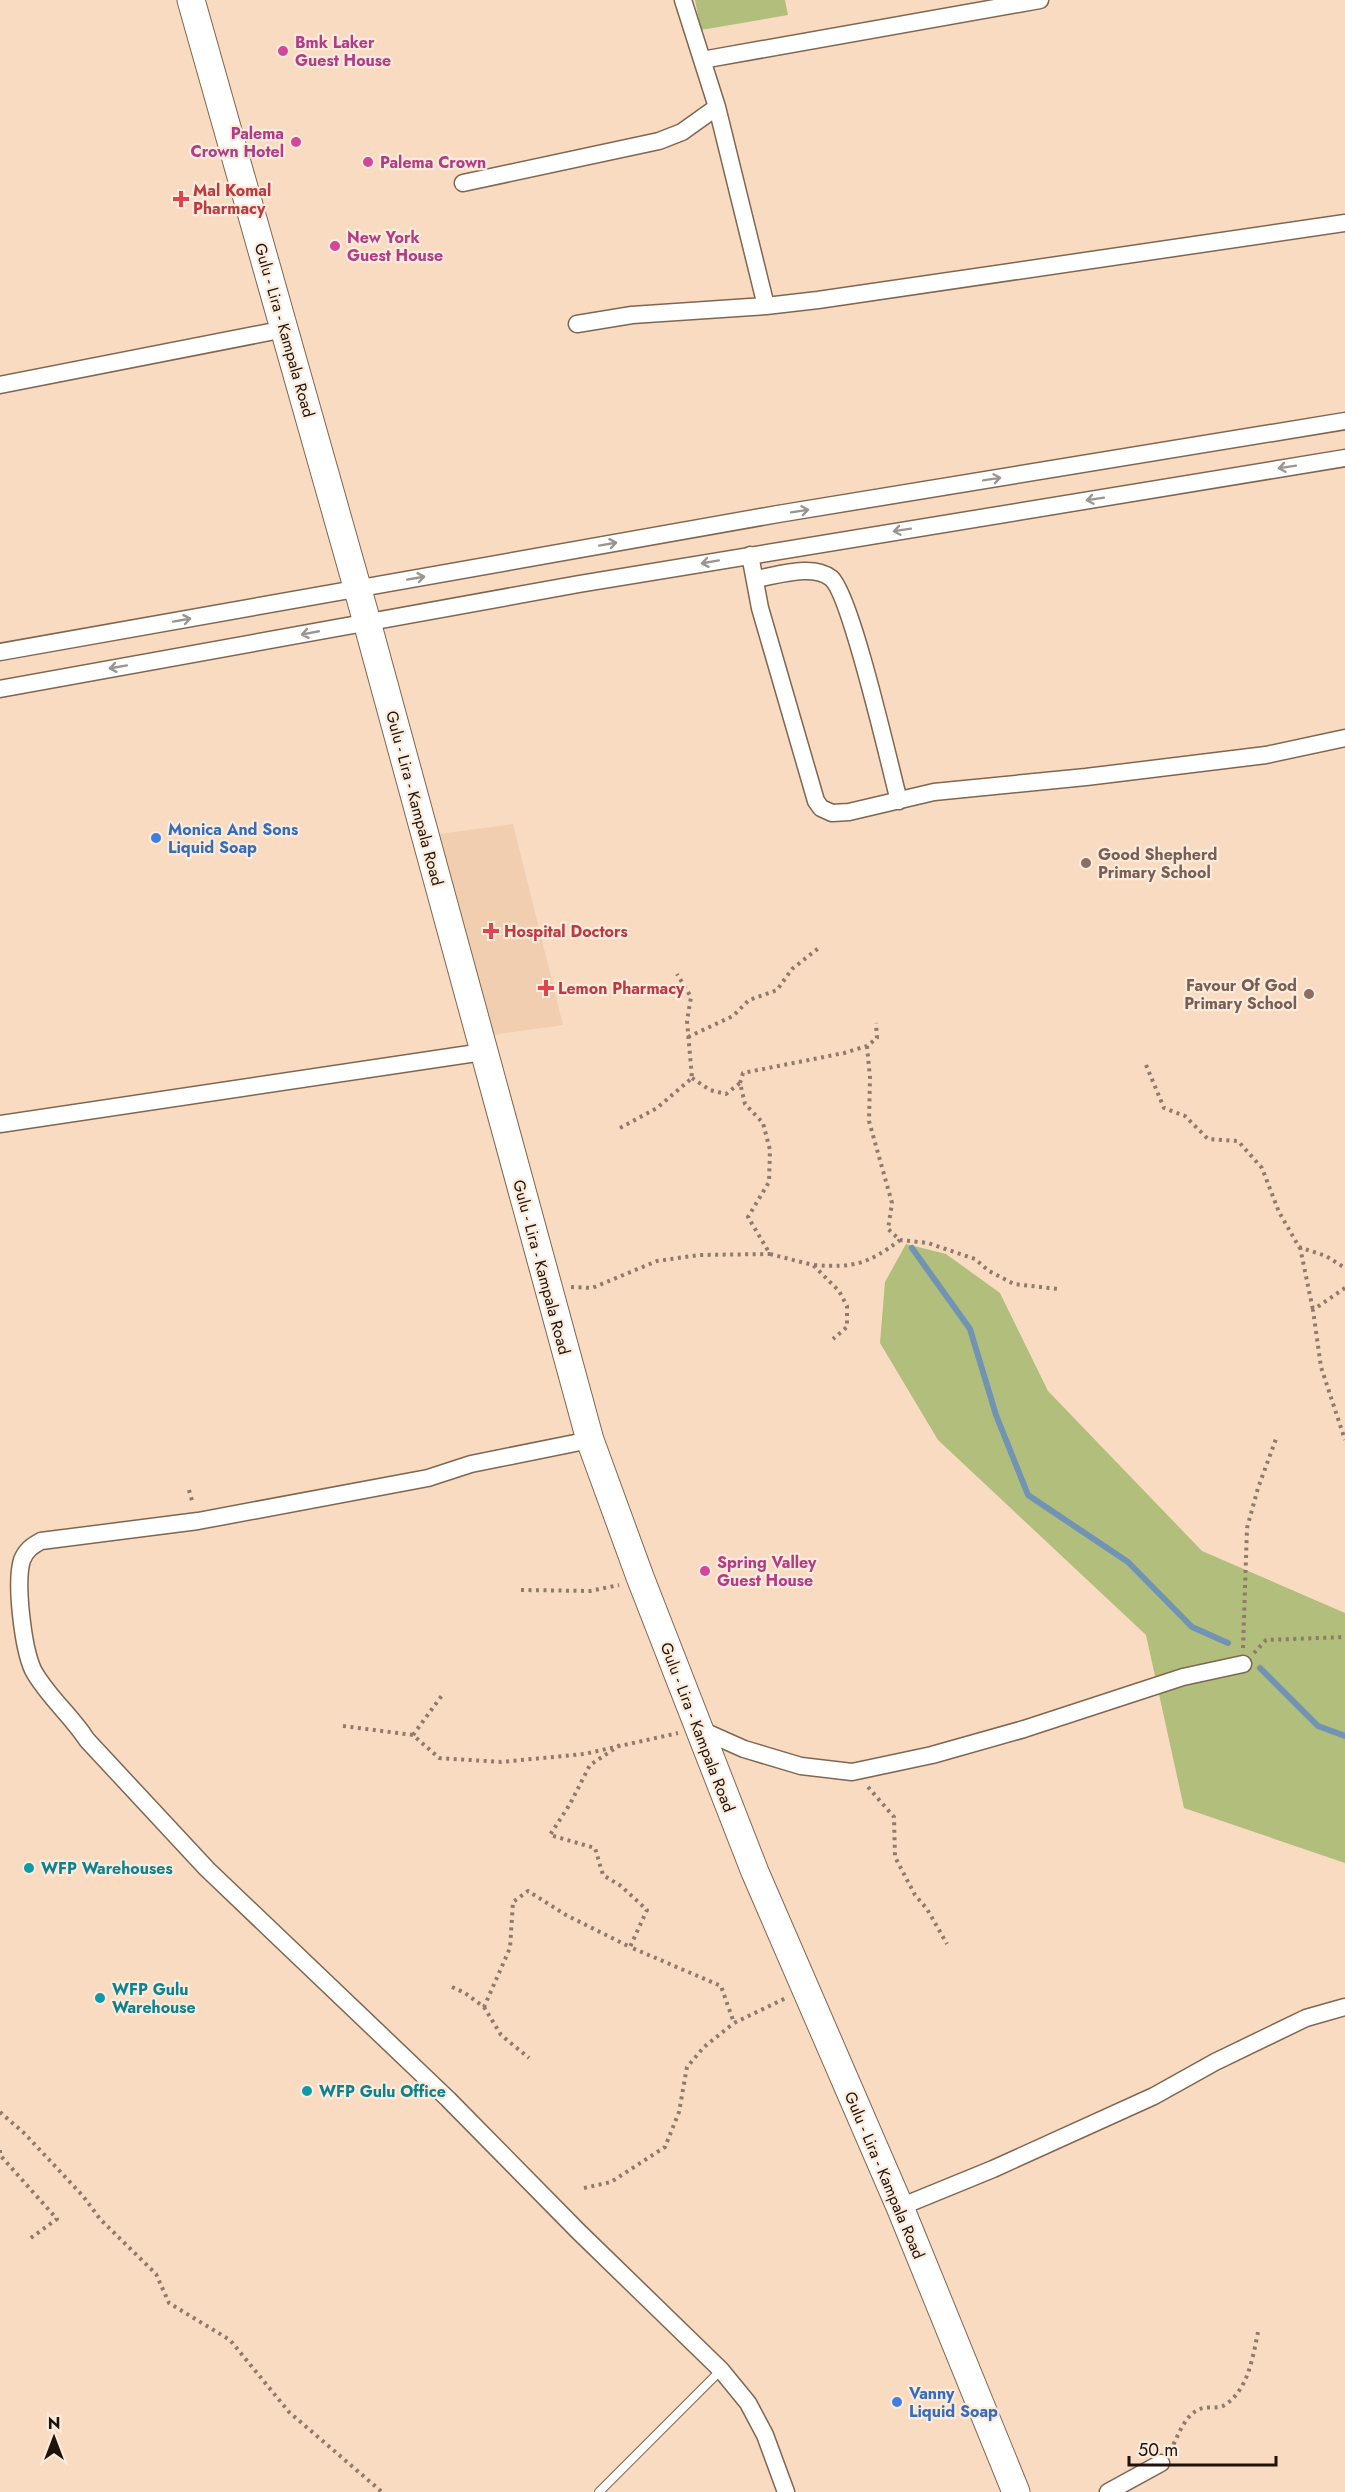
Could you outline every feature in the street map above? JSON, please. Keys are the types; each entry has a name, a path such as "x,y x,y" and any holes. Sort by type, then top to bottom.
{"main road":[{"name":"Gulu - Lira - Kampala Road","path":"191,0 368,622 590,1440 640,1578 755,1872 900,2207 1016,2492"}],"street":[{"path":"683,0 717,107 766,306"},
{"path":"702,60 1040,0"},
{"path":"463,183 659,141 682,132 717,107"},
{"path":"577,324 632,315 766,306 830,299 1345,223"},
{"path":"0,385 285,329"},
{"path":"0,652 778,514 1345,421"},
{"path":"0,689 750,555 1345,458"},
{"path":"750,555 760,608 816,801 821,808 832,813 849,812 954,789 1086,777 1344,743"},
{"path":"755,579 809,571 831,579 838,589 855,634 899,801"},
{"path":"0,1124 483,1052"},
{"path":"590,1440 471,1464 428,1478 198,1521 41,1541 28,1548 22,1562 20,1598 25,1647 33,1670 57,1704 73,1720 87,1740 207,1869 448,2099 579,2232 721,2370 748,2403 765,2435 786,2492"},
{"path":"699,1729 744,1749 801,1766 852,1772 932,1755 1024,1729 1183,1677 1243,1664"},
{"path":"900,2207 993,2169 1154,2096 1215,2062 1306,2018 1345,2007"},
{"path":"1108,2492 1161,2463"}],"lane":[{"path":"599,2492 721,2370"}],"path":[{"path":"688,1037 733,1016 749,1000 777,990 792,969 820,947"},
{"path":"677,974 691,997 687,1021 692,1078"},
{"path":"770,1254 748,1217 769,1182 770,1150 764,1123 745,1104 740,1083 743,1073 844,1053 867,1046 877,1038 876,1023"},
{"path":"867,1046 870,1078 868,1121 891,1203 888,1229 900,1240 928,1243 975,1259 989,1271 1014,1284 1058,1289"},
{"path":"1146,1065 1164,1108 1185,1116 1208,1139 1238,1141 1262,1168 1279,1212 1299,1247 1313,1310 1321,1367 1345,1440"},
{"path":"692,1078 710,1090 726,1094 740,1083"},
{"path":"620,1128 657,1108 692,1078"},
{"path":"547,1285 592,1288 657,1261 699,1256 770,1254 813,1265 844,1267 873,1258 900,1240"},
{"path":"1299,1247 1326,1256 1345,1268"},
{"path":"813,1265 839,1291 847,1306 847,1327 833,1339"},
{"path":"1313,1310 1345,1288"},
{"path":"1243,1664 1247,1528 1258,1488 1276,1439"},
{"path":"521,1590 607,1589 640,1578"},
{"path":"1243,1664 1266,1640 1345,1637"},
{"path":"413,1735 443,1694"},
{"path":"343,1726 413,1735 439,1758 501,1762 584,1754 699,1729"},
{"path":"620,1745 590,1765 570,1804 550,1835 595,1848 603,1875 621,1886 647,1910 630,1947"},
{"path":"852,1772 878,1797 894,1817 896,1857 915,1894 927,1909 947,1944"},
{"path":"484,2007 510,1948 513,1902 528,1891 566,1916 630,1947 721,1986 734,2023"},
{"path":"453,1987 484,2007 501,2035 529,2058"},
{"path":"584,2188 611,2182 665,2147 679,2112 687,2067 704,2047 734,2023 805,1989"},
{"path":"0,2112 25,2134 83,2196 100,2218 156,2274 169,2303 230,2340 289,2412 381,2492"},
{"path":"0,2150 0,2156 57,2219 28,2240"},
{"path":"1161,2463 1171,2450 1186,2420 1199,2409 1222,2406 1240,2389 1251,2364 1258,2331"}],"shaded area":[{"name":"Hospital Doctors","path":"513,824 563,1025 471,1038 416,837"}],"green space":[{"path":"695,0 785,0 788,15 701,30"},
{"path":"906,1244 946,1254 1000,1293 1048,1391 1202,1551 1345,1613 1345,1863 1184,1808 1146,1635 938,1440 880,1343 885,1282"}],"waterway":[{"path":"912,1248 970,1329 996,1415 1028,1495 1128,1562 1192,1627 1228,1643"},
{"path":"1260,1668 1318,1726 1345,1736"}],"place":[{"name":"Bmk Laker Guest House","path":"283,51"},
{"name":"Palema Crown Hotel","path":"296,142"},
{"name":"Palema Crown","path":"368,162"},
{"name":"Mal Komal Pharmacy","path":"181,199"},
{"name":"New York Guest House","path":"335,246"},
{"name":"Monica And Sons Liquid Soap","path":"156,838"},
{"name":"Good Shepherd Primary School","path":"1086,863"},
{"name":"Hospital Doctors","path":"491,931"},
{"name":"Lemon Pharmacy","path":"546,988"},
{"name":"Favour Of God Primary School","path":"1309,994"},
{"name":"Spring Valley Guest House","path":"705,1571"},
{"name":"WFP Warehouses","path":"29,1868"},
{"name":"WFP Gulu Warehouse","path":"100,1998"},
{"name":"WFP Gulu Office","path":"307,2091"},
{"name":"Vanny Liquid Soap","path":"897,2402"}]}
